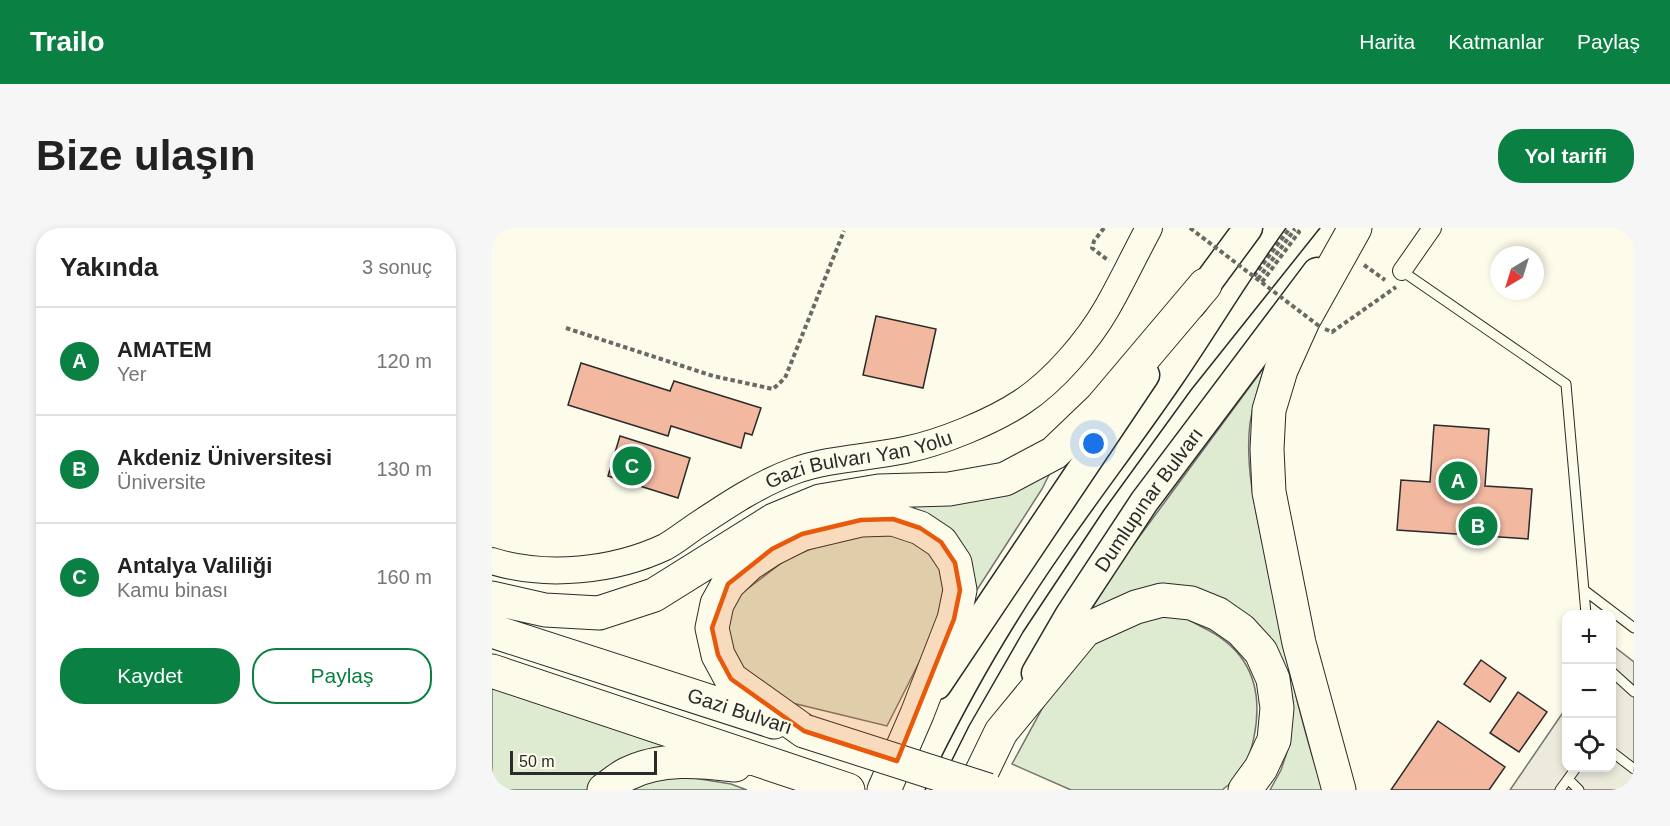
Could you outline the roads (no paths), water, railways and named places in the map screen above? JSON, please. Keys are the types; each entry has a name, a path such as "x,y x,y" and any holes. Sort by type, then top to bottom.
{"highway":[{"path":"1340,790 1299,643 1269,492 1267,449 1269,410 1281,370 1303,321 1353,228"},
{"path":"492,598 545,610 599,613 654,595 774,520 820,501 879,491 950,489 1005,479 1054,453 1101,408 1205,285"},
{"path":"804,731 731,679 718,655 712,627 717,604 728,584 749,564 802,534 861,520 893,519 920,528 941,542 955,563 960,590 954,619 884,790"},
{"path":"1001,732 1085,630 1136,607 1162,600 1191,603 1218,614 1241,630 1261,652 1272,679 1277,708 1274,740 1261,768 1245,790"},
{"name":"Gazi Bulvarı","path":"492,631 988,790"},
{"name":"Gazi Bulvarı","path":"492,670 848,790"},
{"name":"Dumlupınar Bulvarı","path":"973,790 1001,732"},
{"path":"604,790 628,774 658,763 696,761 793,771"}],"main road":[{"name":"Gazi Bulvarı Yan Yolu","path":"492,561 558,571 615,564 665,546 744,494 794,471 840,459 905,450 954,435 1022,402 1054,375 1086,338 1107,308 1149,228"},
{"path":"917,714 1205,285 1248,228"},
{"name":"Dumlupınar Bulvarı","path":"1001,732 1069,616 1144,502 1353,228"}],"street":[{"path":"1402,271 1432,228"}],"lane":[{"path":"1402,271 1566,384 1586,610"},
{"path":"1584,590 1634,628"},
{"path":"1616,676 1634,692"},
{"path":"1616,756 1634,769"},
{"path":"1560,790 1573,772"},
{"path":"1568,779 1579,790"}],"tram line":[{"path":"925,790 978,686 1034,595 1162,414 1286,228"},
{"path":"937,790 969,726 1023,632 1104,510 1191,390 1320,228"}],"place":[{"name":"Antalya Valiliği","path":"632,466"},
{"name":"AMATEM","path":"1458,481"},
{"name":"Akdeniz Üniversitesi","path":"1478,526"}]}
